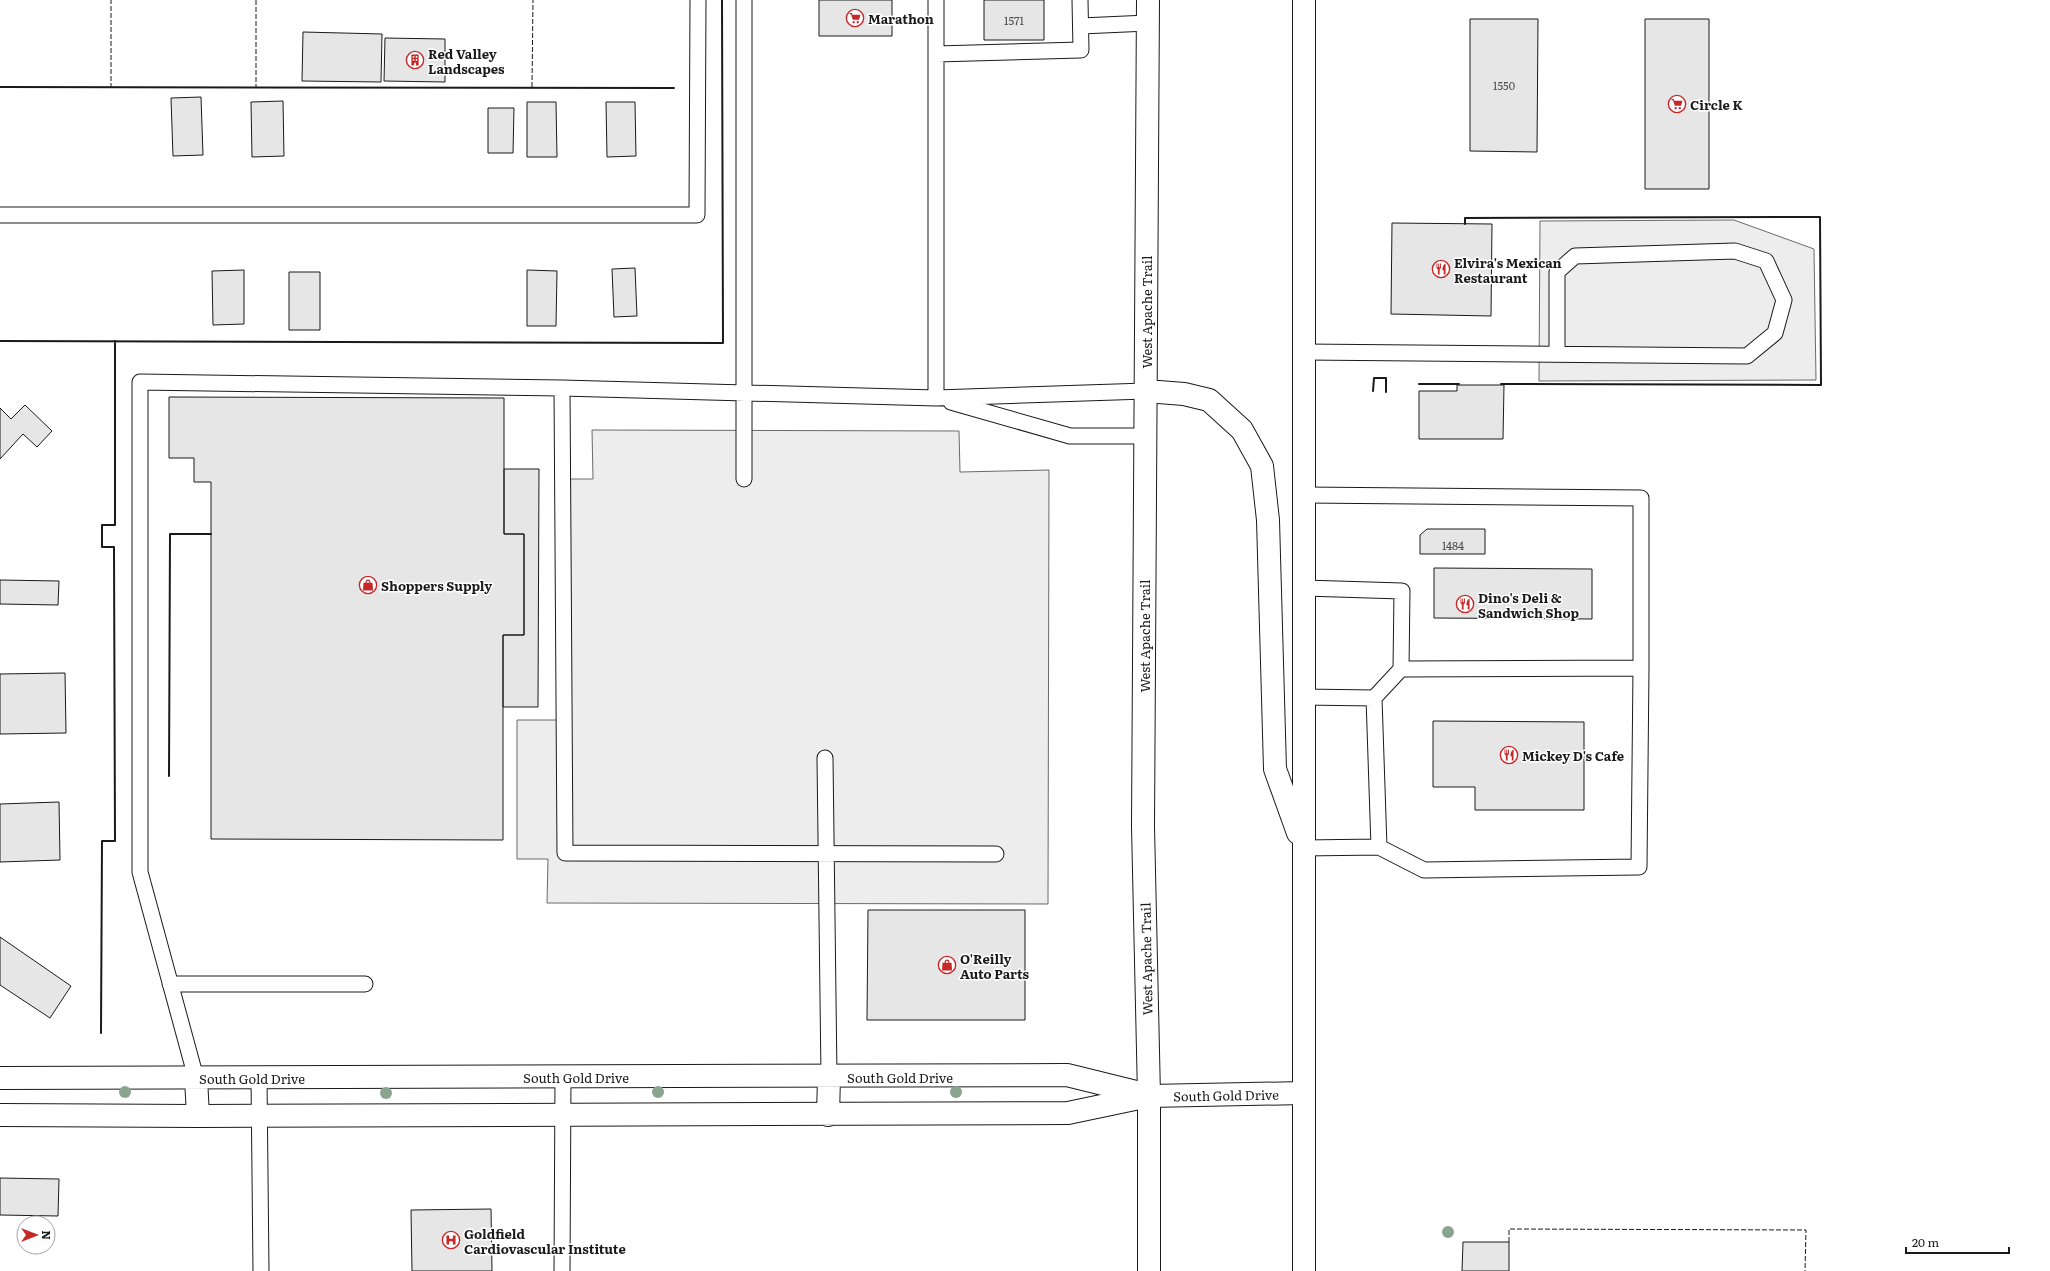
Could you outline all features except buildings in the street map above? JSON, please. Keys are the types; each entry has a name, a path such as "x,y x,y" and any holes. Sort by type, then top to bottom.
{"main road":[{"name":"West Apache Trail","path":"1148,0 1143,826 1149,1096 1149,1271"},
{"path":"1304,0 1304,1271"},
{"path":"1146,391 1184,394 1209,400 1242,430 1262,466 1268,520 1275,769 1304,848"},
{"name":"South Gold Drive","path":"0,1078 829,1077 1068,1075 1149,1096"},
{"path":"828,1115 829,1077"},
{"path":"196,1078 198,1116"},
{"name":"South Gold Drive","path":"0,1115 828,1115 1068,1113 1149,1096 1304,1093"}],"lane":[{"path":"0,215 697,215 698,0"},
{"path":"744,0 744,479"},
{"path":"936,0 936,398"},
{"path":"936,54 1081,50 1080,0"},
{"path":"1081,26 1148,23"},
{"path":"1304,352 1748,356 1775,333 1784,300 1766,261 1735,251 1575,256 1556,272 1557,354"},
{"path":"196,1078 140,872 140,382 562,388 936,398 1146,391"},
{"path":"562,388 565,853 996,854"},
{"path":"936,398 1070,436 1146,436"},
{"path":"1304,495 1642,498 1639,867 1424,870 1379,847 1304,848"},
{"path":"1304,588 1402,590 1401,669 1374,698 1379,847"},
{"path":"1401,669 1641,668"},
{"path":"1304,697 1374,698"},
{"path":"825,758 829,1077"},
{"path":"170,984 365,984"},
{"path":"562,1271 563,1077"},
{"path":"259,1078 261,1271"}],"shaded area":[{"path":"1734,220 1814,249 1816,380 1539,381 1540,221"},
{"path":"592,430 959,431 960,472 1049,470 1048,904 547,903 548,859 517,859 517,720 564,720 563,479 593,479"}],"fence":[{"path":"111,0 111,88"},
{"path":"256,0 256,87"},
{"path":"532,87 533,0"},
{"path":"1509,1242 1509,1229 1806,1230 1805,1271"}],"wall":[{"path":"0,341 723,343 722,0"},
{"path":"0,87 674,88"},
{"path":"1465,224 1465,218 1820,217 1821,385 1501,384"},
{"path":"101,1033 102,841 115,841 114,547 102,547 102,525 115,525 115,341"},
{"path":"1373,391 1374,378 1386,378 1386,392"},
{"path":"1419,384 1459,384"},
{"path":"169,776 170,534 211,534"}],"place":[{"name":"Marathon","path":"855,18"},
{"name":"Red Valley Landscapes","path":"415,60"},
{"name":"Circle K","path":"1677,104"},
{"name":"Elvira's Mexican Restaurant","path":"1441,269"},
{"name":"Shoppers Supply","path":"368,585"},
{"name":"Dino's Deli & Sandwich Shop","path":"1465,604"},
{"name":"Mickey D's Cafe","path":"1509,755"},
{"name":"O'Reilly Auto Parts","path":"947,965"},
{"name":"Goldfield Cardiovascular Institute","path":"451,1240"}]}
